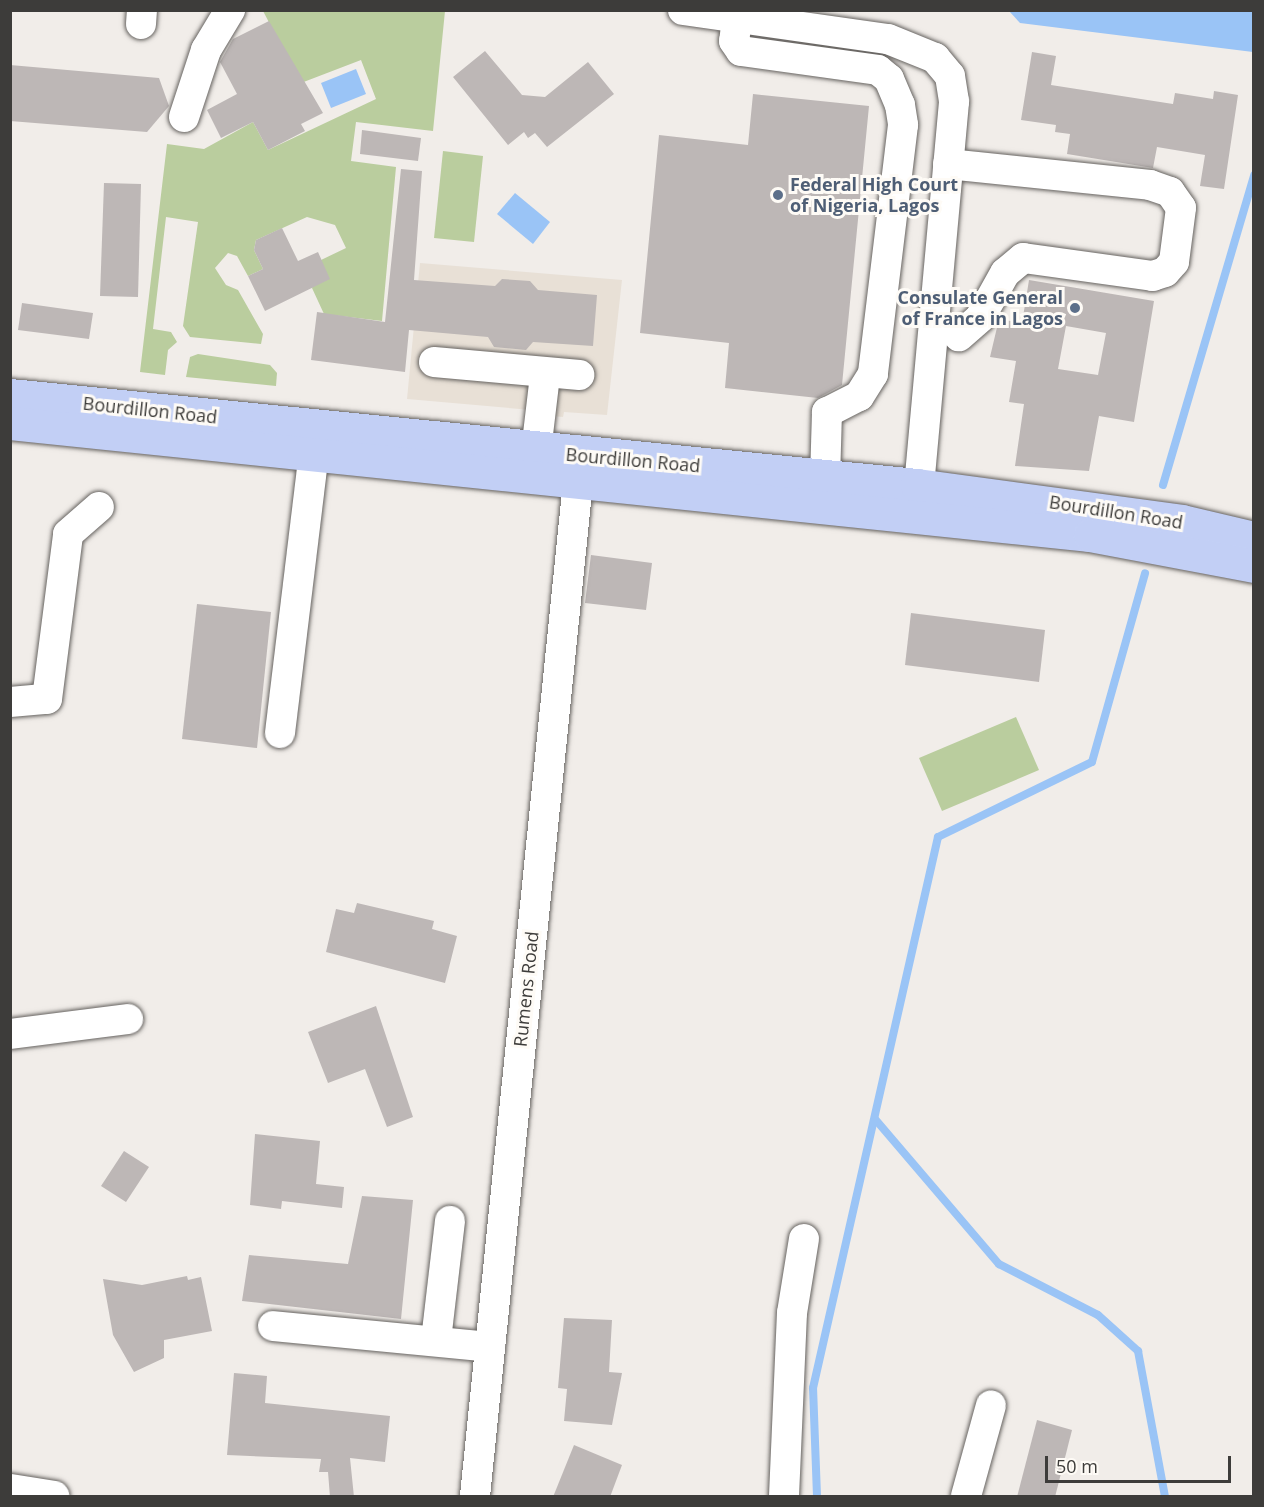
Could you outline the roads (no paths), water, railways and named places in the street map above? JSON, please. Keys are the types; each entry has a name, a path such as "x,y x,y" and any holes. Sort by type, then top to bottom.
{"main road":[{"name":"Bourdillon Road","path":"10,395 536,451 825,478 917,500 1176,547 1254,566"},
{"name":"Bourdillon Road","path":"10,423 578,482 917,500 1159,518 1254,538"}],"street":[{"path":"184,117 206,50 230,10"},
{"path":"683,10 888,39 935,58 950,76 954,102 917,500"},
{"path":"737,18 734,41 741,51 878,70 889,79 900,105 903,124 873,374 859,396 827,412 825,478"},
{"path":"948,164 1150,185 1170,192 1181,208 1174,262 1165,272 1153,276 1023,258 1005,273 980,318 959,336"},
{"path":"434,362 545,375 579,375"},
{"path":"536,451 545,375"},
{"path":"280,733 315,454"},
{"name":"Rumens Road","path":"475,1497 578,482"},
{"path":"10,702 47,699 69,534 99,507"},
{"path":"10,1034 128,1019"},
{"path":"436,1340 450,1221"},
{"path":"784,1497 792,1313 804,1239"},
{"path":"273,1326 490,1347"},
{"path":"966,1497 991,1404"}],"water":[{"path":"1009,11 1253,11 1253,52 1020,23"},
{"path":"356,69 366,94 331,108 321,83"},
{"path":"515,193 550,222 533,244 497,214"}],"waterway":[{"path":"1163,485 1254,175"},
{"path":"817,1496 813,1388 938,837 1092,762 1145,573"},
{"path":"875,1119 999,1264 1098,1315 1138,1351 1165,1496"}],"place":[{"name":"Federal High Court of Nigeria, Lagos","path":"778,195"},
{"name":"Consulate General of France in Lagos","path":"1075,308"}]}
